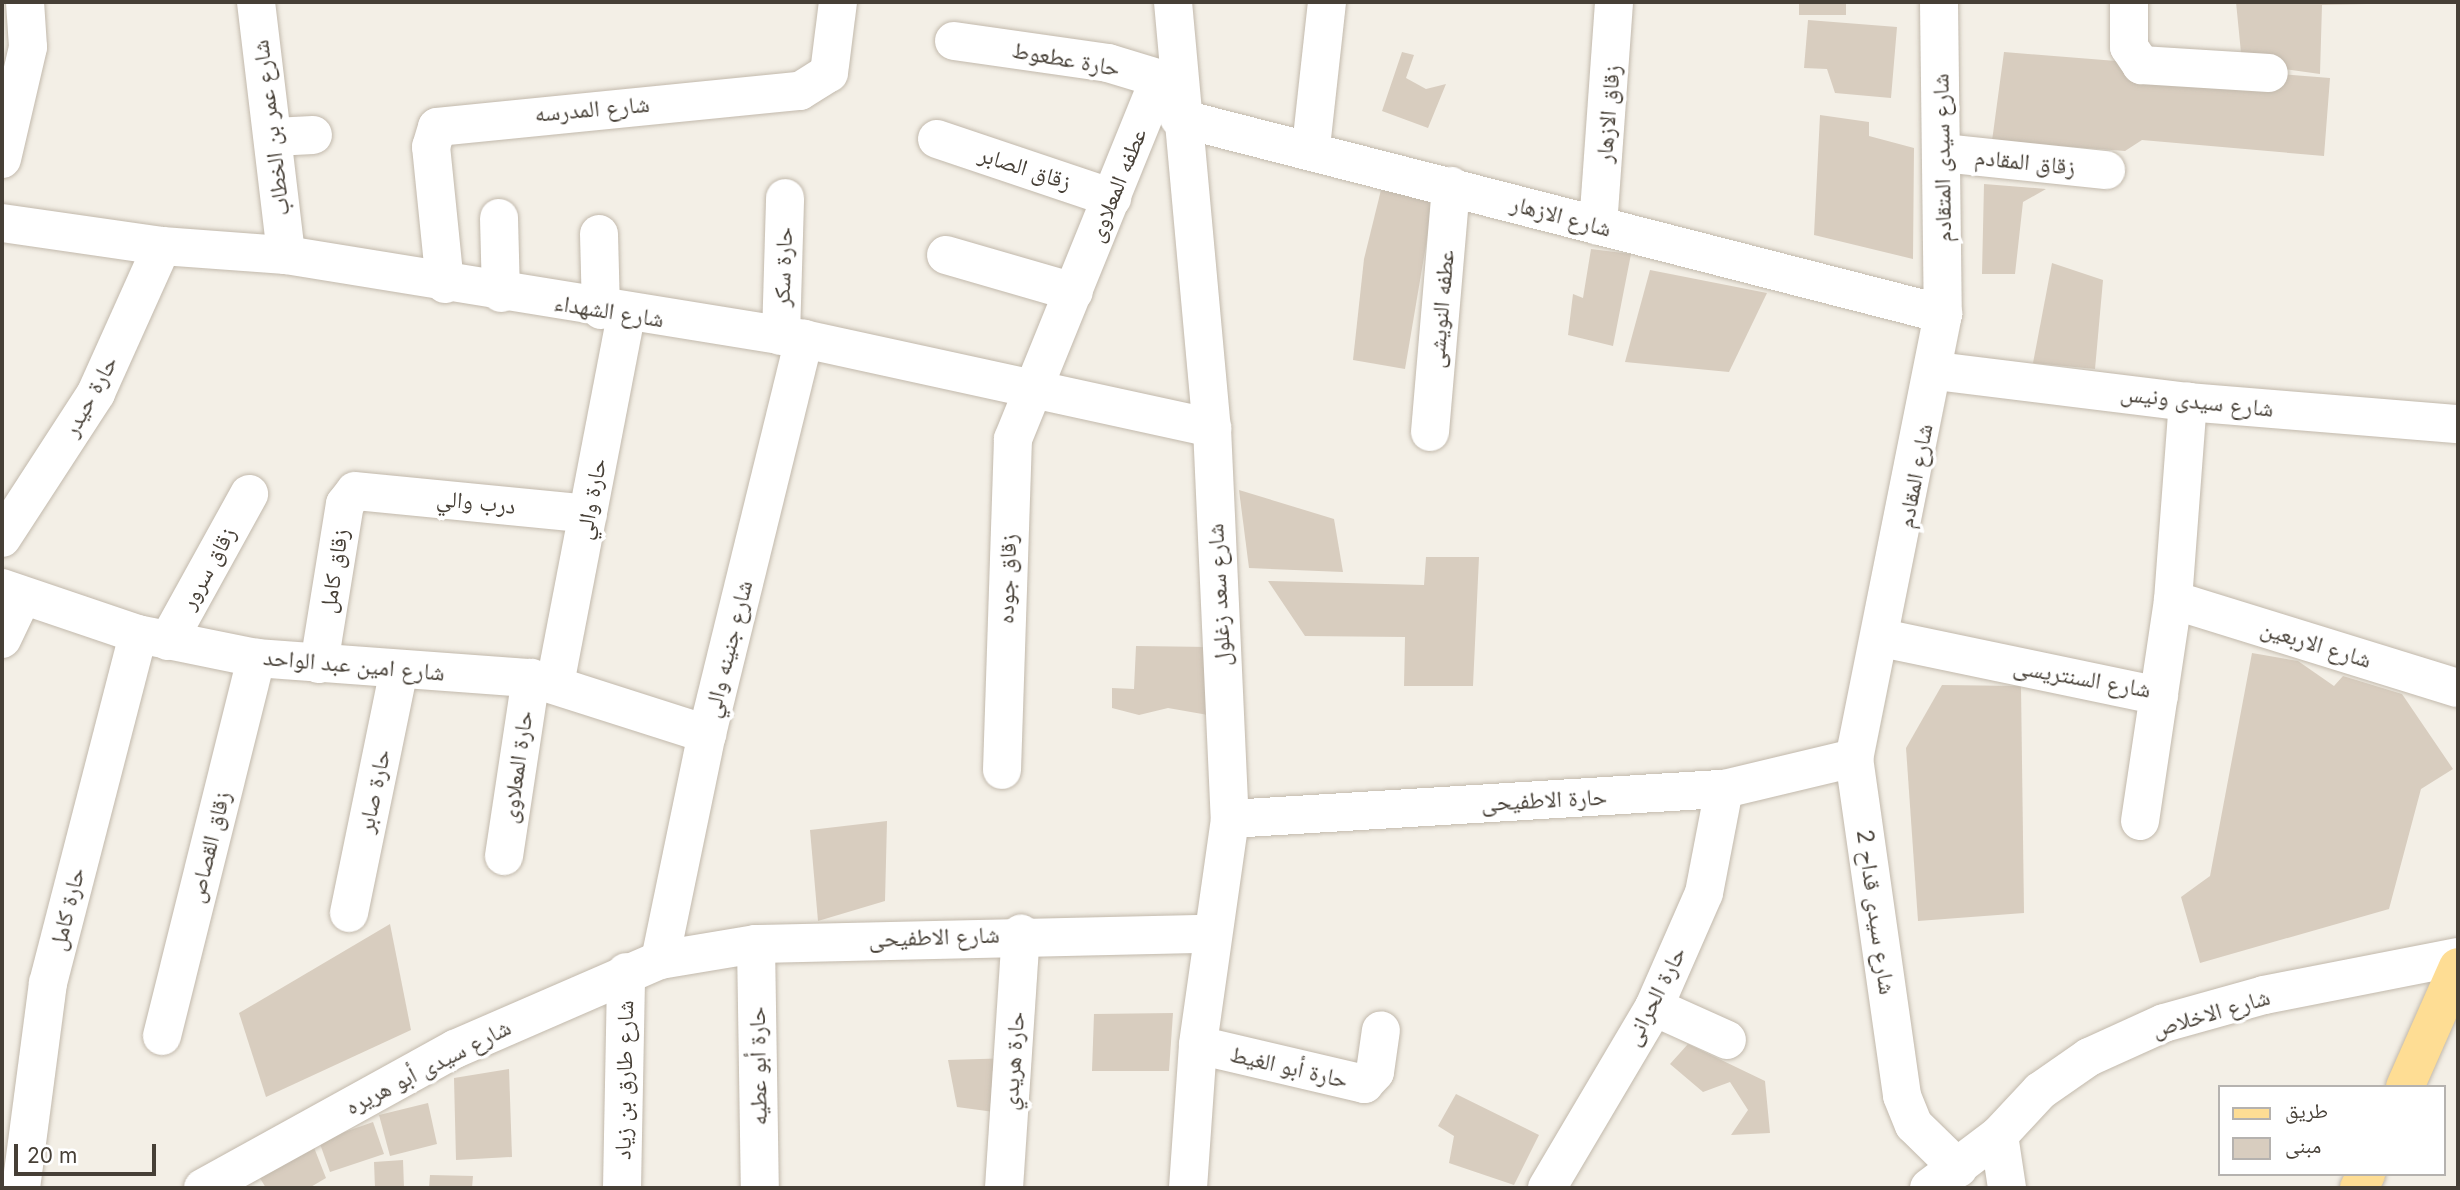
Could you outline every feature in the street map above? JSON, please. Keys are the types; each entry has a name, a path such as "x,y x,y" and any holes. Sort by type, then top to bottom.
{"main road":[{"path":"2406,1085 2458,967"}],"street":[{"path":"2,159 15,48 25,2"},
{"name":"شارع عمر بن الخطاب","path":"256,2 286,255"},
{"name":"شارع المدرسه","path":"445,284 431,147 437,127 800,90 829,73 838,2"},
{"name":"شارع سعد زغلول","path":"1173,2 1172,93 1212,428 1230,819 1210,934 1198,1045 1188,1188"},
{"path":"1311,147 1327,2"},
{"name":"زقاق الازهار","path":"1598,226 1615,2"},
{"name":"شارع سيدى المتقادم","path":"1939,2 1943,314"},
{"path":"2129,2 2129,47 2141,65 2269,73"},
{"name":"حارة عطعوط","path":"954,41 1108,63 1172,93"},
{"name":"شارع الازهار","path":"1172,93 1311,147 1598,226 1943,314"},
{"name":"عطفه المعلاوى","path":"1034,392 1112,198 1172,93"},
{"path":"274,137 313,135"},
{"name":"زقاق الصابر","path":"937,139 1112,198"},
{"name":"زقاق المقادم","path":"1943,153 2106,170"},
{"name":"عطفه النويشى","path":"1430,432 1451,186"},
{"name":"حارة سكر","path":"785,198 793,338"},
{"path":"499,218 501,293"},
{"name":"شارع الشهداء","path":"2,222 162,246 286,255 614,312 793,338 1034,392 1212,428"},
{"name":"حارة والي","path":"543,681 588,514 614,312 599,234"},
{"name":"حارة حيدر","path":"2,538 96,393 162,246"},
{"path":"946,255 1074,292"},
{"name":"شارع المقادم","path":"1882,638 1936,370 1943,314"},
{"name":"شارع جنينه والي","path":"643,966 707,734 793,338"},
{"name":"شارع سيدى ونيس","path":"1936,370 2188,402 2458,424"},
{"name":"زقاق جوده","path":"1002,770 1010,466 1013,439 1034,392"},
{"name":"شارع السنتريسى","path":"1882,638 2159,696 2173,600 2188,402"},
{"name":"درب والي","path":"364,489 588,514"},
{"name":"زقاق كامل","path":"320,664 345,504 364,489"},
{"name":"زقاق سرور","path":"153,638 249,494"},
{"path":"2,639 12,592"},
{"name":"شارع امين عبد الواحد","path":"12,592 153,638 256,657 543,681 707,734"},
{"name":"شارع الاربعين","path":"2173,600 2458,688"},
{"name":"حارة كامل","path":"21,1188 48,983 153,638"},
{"name":"شارع سيدى قداح 2","path":"1882,638 1854,758 1902,1096 1914,1125 1944,1178"},
{"name":"زقاق القصاص","path":"162,1036 256,657"},
{"name":"حارة صابر","path":"349,912 399,670"},
{"name":"حارة المعلاوى","path":"504,856 543,681"},
{"path":"2140,821 2159,696"},
{"name":"حارة الاطفيحى","path":"1230,819 1724,789 1854,758"},
{"name":"حارة الحرانى","path":"1547,1188 1654,1007 1704,893 1724,789"},
{"name":"شارع الاطفيحى","path":"643,966 756,944 1021,934 1210,934"},
{"name":"حارة هريدي","path":"1004,1188 1021,934"},
{"name":"حارة أبو عطيه","path":"756,944 760,1188"},
{"name":"شارع الاخلاص","path":"1944,1178 1999,1135 2040,1091 2089,1057 2164,1023 2264,995 2458,957"},
{"name":"شارع سيدى أبو هريره","path":"204,1188 455,1049 643,966"},
{"name":"شارع طارق بن زياد","path":"622,1188 643,966"},
{"path":"1654,1007 1727,1040"},
{"name":"حارة أبو الغيط","path":"1198,1045 1364,1084 1375,1072 1381,1030"},
{"path":"1999,1135 2007,1188"}],"building":[{"path":"1799,2 1846,2 1846,15 1799,15"},
{"path":"2236,2 2367,4 2322,5 2320,74 2242,63"},
{"path":"1808,20 1897,27 1891,98 1835,93 1827,69 1804,68"},
{"path":"1402,52 1414,55 1406,78 1426,89 1446,84 1428,128 1382,111"},
{"path":"2004,52 2330,78 2324,156 2142,140 2125,151 1992,141"},
{"path":"1820,115 1869,122 1869,136 1914,148 1913,259 1814,235"},
{"path":"1984,184 2046,189 2023,202 2015,274 1982,274"},
{"path":"1381,190 1434,198 1405,369 1353,360 1364,259"},
{"path":"1591,249 1631,254 1613,346 1568,335 1573,294 1583,298"},
{"path":"2052,263 2103,280 2095,369 2033,363"},
{"path":"1650,270 1767,293 1729,372 1625,362"},
{"path":"1239,490 1334,519 1343,572 1249,568"},
{"path":"1426,557 1479,557 1473,686 1404,686 1405,637 1305,636 1268,581 1424,585"},
{"path":"1136,646 1210,647 1208,715 1168,708 1139,715 1112,708 1112,688 1134,689"},
{"path":"2252,653 2298,661 2334,686 2343,676 2402,694 2453,769 2421,789 2389,909 2200,963 2181,897 2210,876"},
{"path":"1942,685 2021,686 2024,913 1918,921 1906,748"},
{"path":"887,821 885,901 818,921 810,830"},
{"path":"390,924 411,1030 266,1097 239,1013"},
{"path":"1173,1013 1169,1071 1092,1071 1094,1014"},
{"path":"1688,1044 1765,1081 1770,1133 1731,1135 1748,1110 1730,1082 1703,1092 1670,1064"},
{"path":"1013,1058 1009,1114 957,1107 948,1060"},
{"path":"509,1069 512,1157 456,1160 454,1078"},
{"path":"1456,1094 1539,1135 1514,1185 1449,1163 1454,1136 1438,1126"},
{"path":"428,1103 437,1144 390,1156 379,1115"},
{"path":"373,1122 384,1154 330,1172 319,1141"},
{"path":"313,1145 326,1178 309,1188 266,1188 258,1175"},
{"path":"403,1160 404,1188 375,1188 374,1162"},
{"path":"430,1175 473,1176 472,1188 429,1188"}]}
